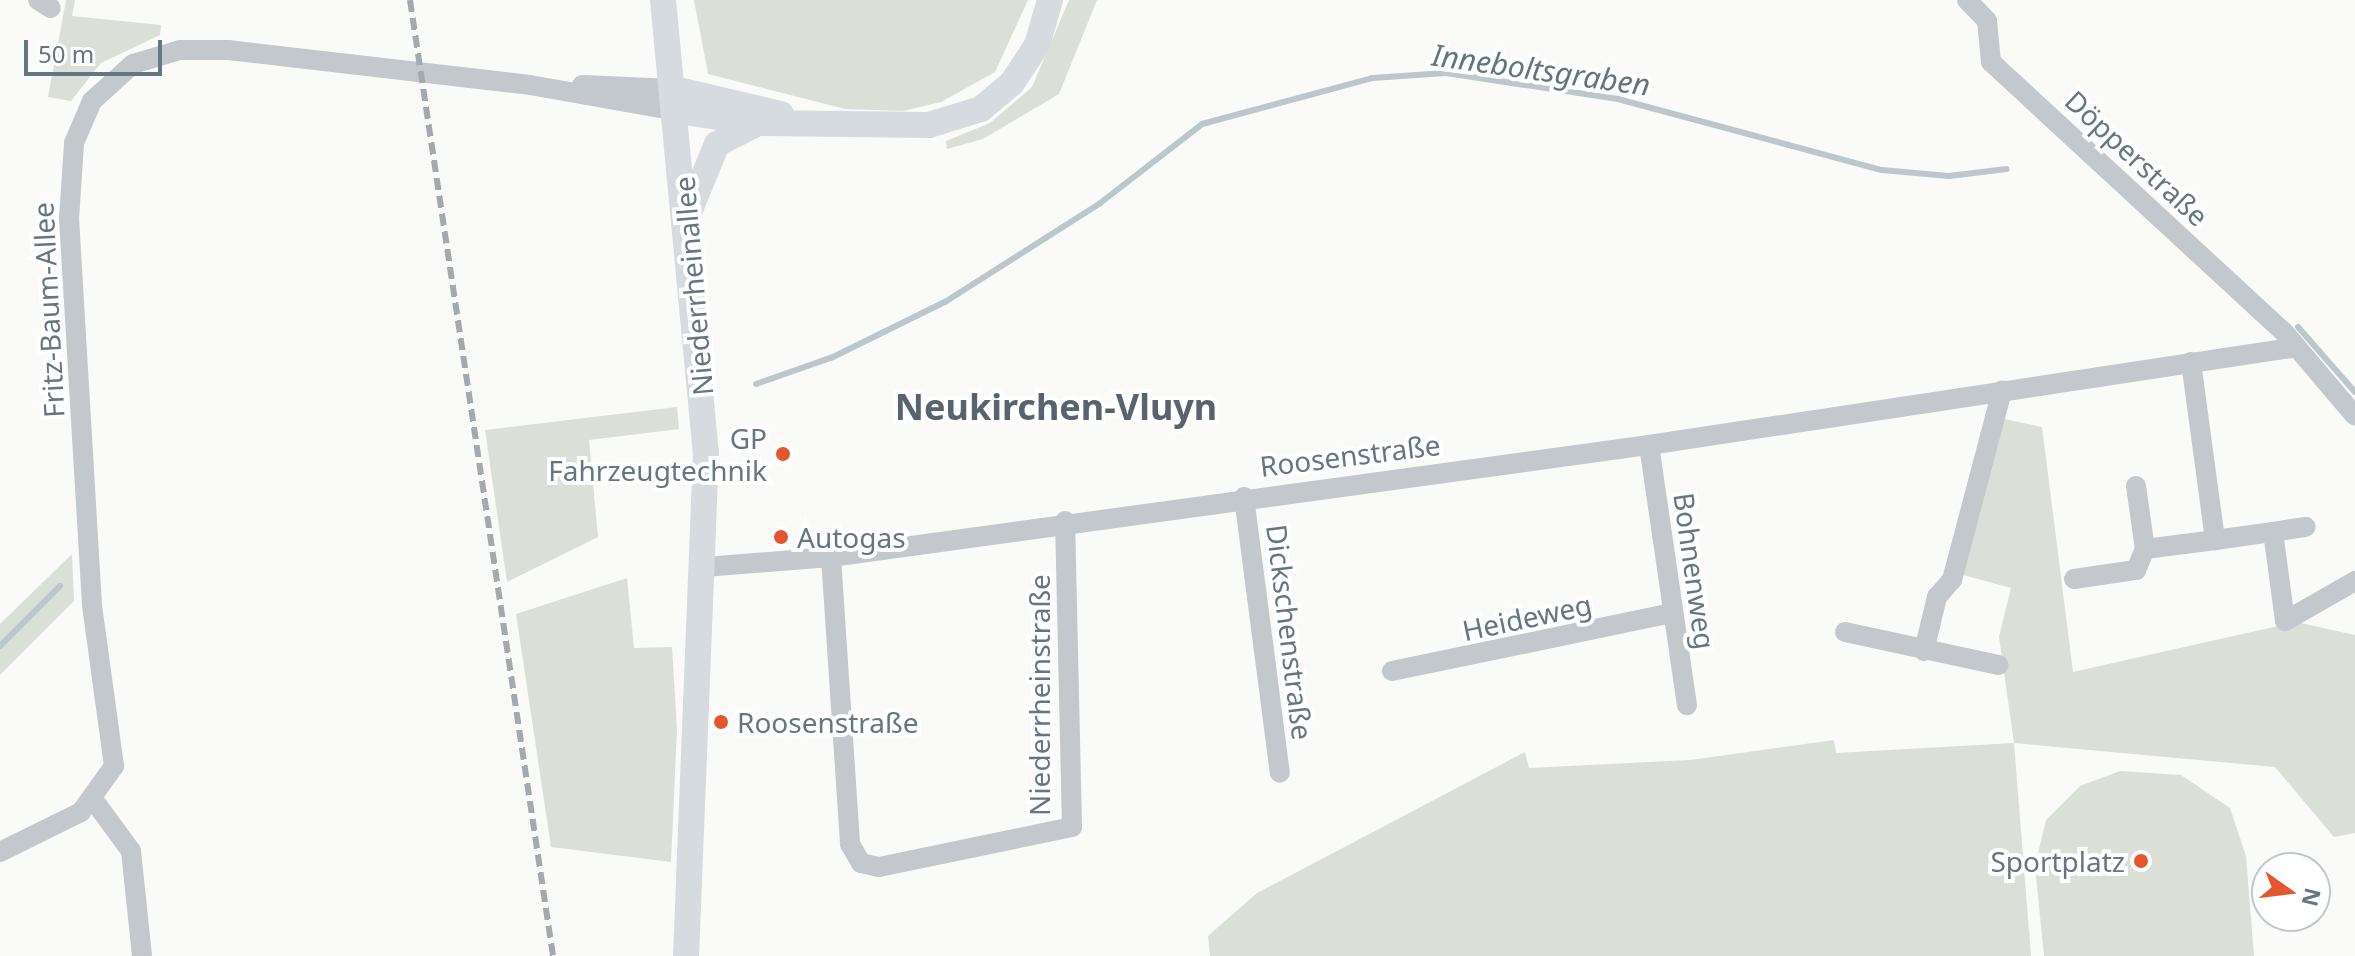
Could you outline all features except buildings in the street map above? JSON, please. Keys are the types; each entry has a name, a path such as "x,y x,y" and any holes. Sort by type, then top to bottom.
{"main road":[{"name":"Niederrheinallee","path":"663,0 676,100 703,387 704,567 686,956"},
{"path":"676,100 758,123 799,120 929,125 981,109 1012,83 1037,45 1050,0"},
{"path":"676,100 799,120"},
{"path":"688,218 717,144 758,123"}],"street":[{"name":"Döpperstraße","path":"1967,0 1987,21 1991,62 2283,331 2291,348"},
{"name":"Fritz-Baum-Allee","path":"95,802 109,783 114,745 92,605 69,219 74,143 92,101 133,64 180,50 676,100"},
{"name":"Roosenstraße","path":"704,567 831,557 1065,521 1649,445 2291,348"},
{"path":"2291,348 2355,416"},
{"path":"2191,362 2215,540"},
{"path":"1924,651 1937,597 1952,580 2002,391"},
{"name":"Bohnenweg","path":"1649,445 1687,705"},
{"path":"2074,579 2136,570 2145,549 2136,486"},
{"name":"Dickschenstraße","path":"1244,497 1280,773"},
{"name":"Niederrheinstraße","path":"831,557 850,844 861,863 879,867 1072,827 1065,521"},
{"path":"2145,549 2306,527"},
{"path":"2273,532 2285,621 2355,581"},
{"name":"Heideweg","path":"1392,671 1673,613"},
{"path":"1845,632 1999,665"},
{"path":"0,852 95,802 131,851 142,956"}],"shaded area":[{"path":"66,0 75,0 72,16 161,25 160,35 101,63 71,101 48,97"},
{"path":"694,0 1028,0 995,72 941,102 903,111 845,109 708,74"},
{"path":"1069,0 1097,0 1059,94 983,139 947,149 946,141 990,123 1032,87"},
{"path":"677,407 679,429 589,440 598,537 507,582 485,430"},
{"path":"2004,419 2042,427 2073,672 2296,622 2355,635 2355,833 2334,837 2275,767 2014,743 1999,637 2011,588 1963,575"},
{"path":"72,554 74,601 0,675 0,624"},
{"path":"627,578 634,648 672,647 677,729 671,862 551,847 516,614"},
{"path":"1834,740 1836,753 2014,743 2031,956 1210,956 1208,936 1257,893 1525,752 1529,768 1690,760"},
{"name":"Sportplatz","path":"2120,771 2181,775 2230,808 2246,856 2254,956 2044,956 2035,866 2046,820 2080,786"}],"waterway":[{"name":"Inneboltsgraben","path":"756,384 833,357 945,302 1099,204 1202,124 1372,78 1446,73 1618,99 1882,170 1949,176 2007,169"},
{"name":"Inneboltsgraben","path":"2298,327 2355,392"},
{"name":"Inneboltsgraben","path":"0,646 60,586"}],"railway":[{"path":"410,0 553,956"}],"place":[{"name":"GP Fahrzeugtechnik","path":"783,454"},
{"name":"Autogas","path":"781,537"},
{"name":"Roosenstraße","path":"721,722"},
{"name":"Sportplatz","path":"2141,861"}],"district":[{"name":"Neukirchen-Vluyn","path":"1056,407"}]}
